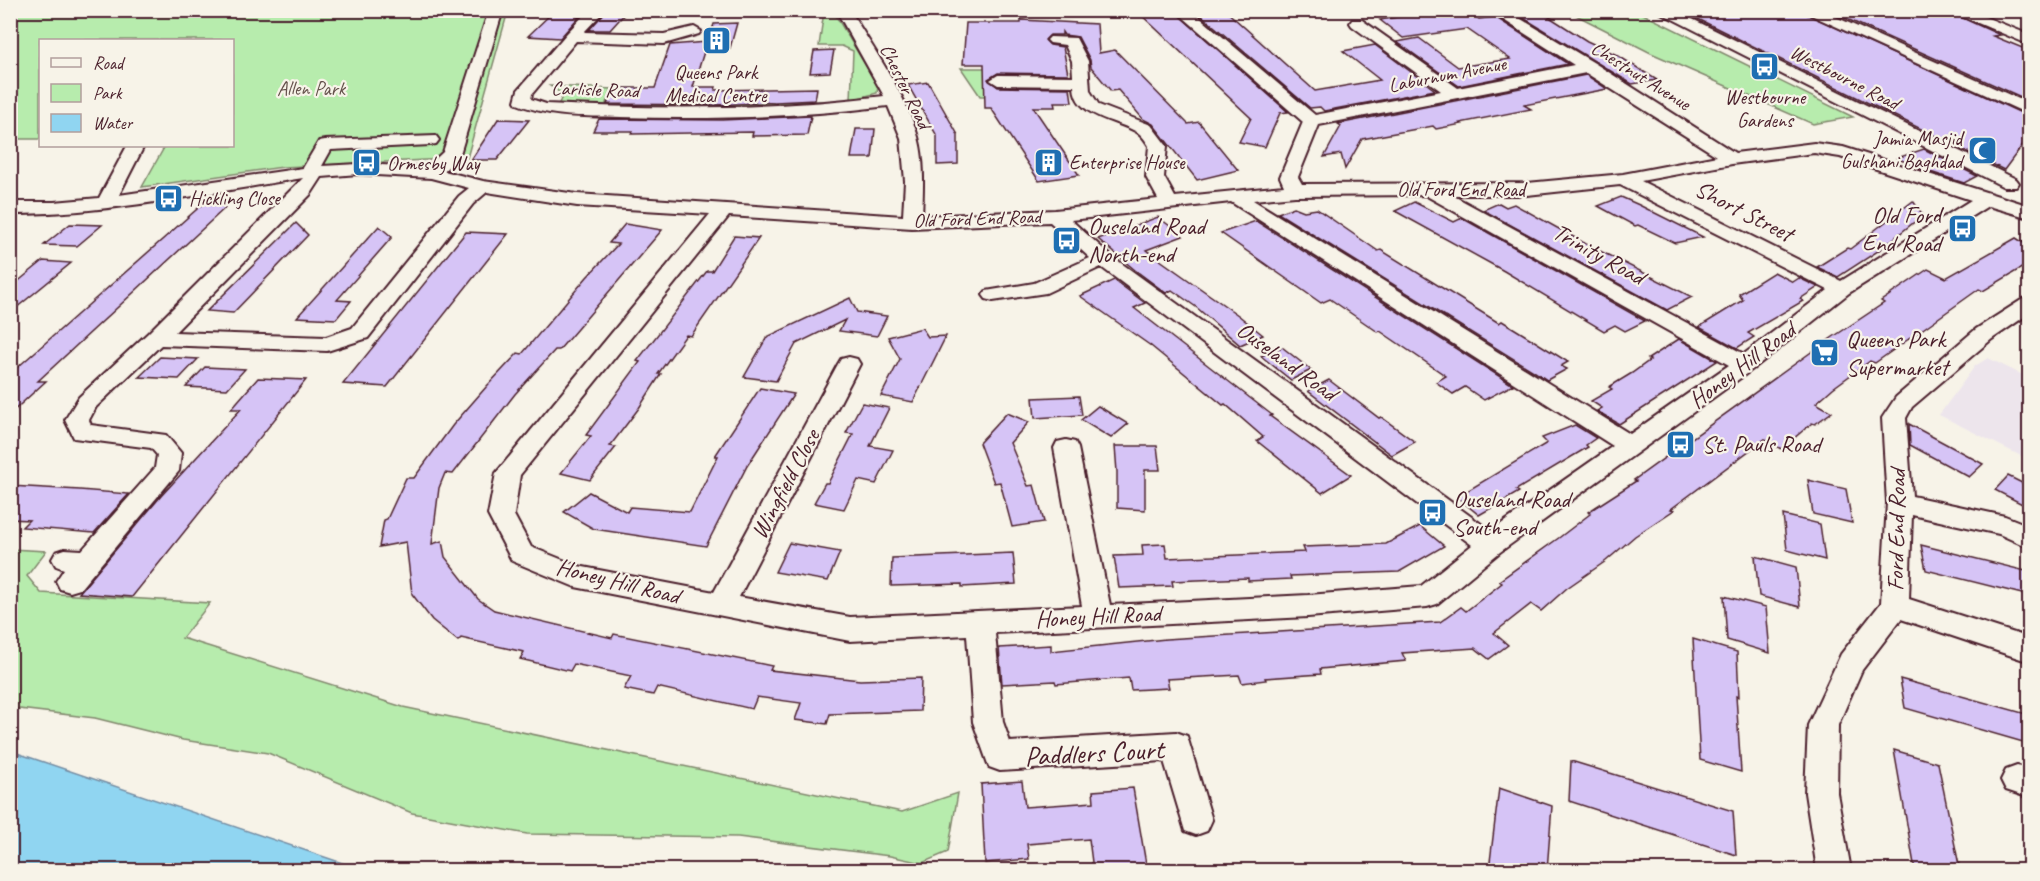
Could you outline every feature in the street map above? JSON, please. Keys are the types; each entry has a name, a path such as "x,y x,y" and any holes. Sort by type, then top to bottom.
{"street":[{"path":"431,173 451,154 496,10"},
{"name":"Carlisle Road","path":"598,10 572,36 524,93 523,101 544,109 737,112 811,110 894,100"},
{"name":"Chester Road","path":"843,10 894,100 910,138 914,181 912,222"},
{"path":"960,10 1015,13 1024,13 1024,10"},
{"path":"1182,10 1312,121 1289,177 1295,190"},
{"name":"Chestnut Avenue","path":"1495,10 1590,67 1732,159"},
{"name":"Westbourne Road","path":"1662,10 2010,183"},
{"path":"1807,10 2030,110"},
{"path":"1954,10 2030,41"},
{"path":"1358,23 1456,94"},
{"path":"572,36 664,39 694,31"},
{"path":"1063,40 1080,61 1082,91 1093,108 1145,129 1158,146 1155,177 1169,203"},
{"name":"Laburnum Avenue","path":"1312,121 1590,67"},
{"path":"998,80 1080,81"},
{"path":"1816,134 1832,149"},
{"path":"74,567 167,471 169,453 159,441 82,432 77,420 87,402 156,338 304,190 326,145 430,140"},
{"path":"105,203 118,183 135,147"},
{"name":"Old Ford End Road","path":"10,208 54,208 105,203 313,172 358,169 431,173 483,186 577,200 912,222 1055,216 1295,190 1527,189 1623,179 1801,148 1832,149 2030,212"},
{"name":"Short Street","path":"1623,179 1842,289"},
{"path":"1980,197 1995,185 2010,183 2030,189"},
{"path":"156,338 327,344 360,333 466,200 483,186"},
{"name":"Trinity Road","path":"1427,188 1745,364"},
{"path":"1234,196 1630,445"},
{"name":"Honey Hill Road","path":"725,209 508,473 501,515 521,554 575,576 850,629 1308,606 1427,596 1491,545 1745,364 1842,289 1980,197"},
{"name":"Ouseland Road","path":"1055,216 1104,259 1491,545"},
{"path":"993,295 1040,289 1104,259"},
{"name":"Ford End Road","path":"1834,870 1821,793 1823,725 1851,663 1895,606 1900,502 1894,418 1904,402 1984,334 2030,303"},
{"name":"Wingfield Close","path":"721,605 849,364"},
{"path":"1066,448 1098,615"},
{"path":"1900,502 2005,526 2030,538"},
{"path":"1895,606 2030,650"},
{"name":"Paddlers Court","path":"980,624 988,722 1000,757 1176,746 1196,820"}],"shaded area":[{"path":"1988,358 2029,378 2029,460 1939,415 1975,366"}],"green space":[{"name":"Allen Park","path":"11,11 508,11 467,158 283,167 142,187 164,147 234,147 234,39 39,39 39,139 11,139"},
{"path":"824,11 833,11 878,86 877,93 851,100 853,51 842,46 819,46"},
{"path":"1568,11 1637,11 1853,117 1813,124 1651,53"},
{"path":"961,68 996,68 993,96 980,96"},
{"path":"550,86 612,89 606,103 832,101 832,104 748,110 558,105 562,97"},
{"path":"10,549 46,551 27,576 41,593 210,603 182,638 403,707 902,812 958,793 948,852 922,863 890,856 738,837 527,834 412,813 268,753 183,740 95,718 11,708"}],"water":[{"path":"11,751 363,870 11,870"}],"building":[{"path":"555,10 585,10 560,38 528,36"},
{"path":"607,10 628,10 610,30 589,30"},
{"path":"1136,10 1173,10 1288,112 1280,113 1265,147 1239,142 1251,118"},
{"path":"1195,10 1225,10 1315,91 1380,80 1343,51 1375,45 1435,90 1324,111 1320,107 1310,108"},
{"path":"1439,10 1465,10 1479,19 1495,17 1568,64 1459,86 1397,42 1419,38 1458,67 1510,59 1467,29 1403,38 1380,20"},
{"path":"1680,10 1798,10 2030,117 2030,135 2004,170"},
{"path":"1827,10 1945,10 2000,35 1993,36 2030,51 2030,101"},
{"path":"1540,11 1587,41 1617,55 1657,80 1632,84 1517,14"},
{"path":"1021,20 1097,24 1099,53 1115,50 1188,124 1199,122 1238,170 1197,180 1153,124 1143,119 1118,90 1111,91 1091,67 1090,60 1078,37 1064,35 1062,32 1062,35 1050,35 1045,40 1050,45 1063,47 1068,74 998,73 988,79 998,87 1070,88 1072,102 1054,102 1055,107 1033,107 1079,175 1039,181 991,108 985,108 984,64 963,64 966,23 1021,23"},
{"path":"737,23 730,48 706,49 714,24"},
{"path":"707,42 693,87 716,87 715,90 817,88 815,100 715,105 607,104 615,88 655,88 670,45"},
{"path":"834,50 830,72 810,73 814,51"},
{"path":"1586,75 1607,89 1524,105 1531,109 1460,123 1462,124 1436,129 1433,126 1362,139 1345,169 1341,154 1324,157 1341,126 1338,124"},
{"path":"928,82 958,135 958,164 937,165 937,136 908,85"},
{"path":"811,116 807,135 752,136 753,132 632,134 633,131 593,131 599,119 722,120"},
{"path":"498,119 529,120 497,160 471,160"},
{"path":"856,129 875,129 872,158 851,158"},
{"path":"1924,149 1977,176 1964,183 1918,168 1897,158"},
{"path":"213,195 225,208 38,381 46,381 10,414 10,374"},
{"path":"1621,197 1703,237 1675,243 1638,225 1635,226 1598,206"},
{"path":"1913,201 1923,215 1878,251 1838,277 1817,267 1847,248 1850,249"},
{"path":"1414,202 1454,222 1462,218 1645,321 1625,331 1615,325 1604,331 1504,271 1395,211"},
{"path":"1499,203 1506,207 1514,204 1586,244 1692,297 1667,310 1483,210"},
{"path":"1294,207 1304,211 1317,209 1378,251 1381,250 1499,323 1502,321 1568,362 1561,366 1567,369 1547,380 1278,213"},
{"path":"1158,217 1183,236 1146,250 1263,335 1240,345 1196,307 1172,290 1166,293 1098,239"},
{"path":"1256,221 1513,385 1484,400 1465,387 1453,394 1436,382 1446,376 1330,299 1321,303 1221,233"},
{"path":"296,223 308,235 233,313 207,311"},
{"path":"70,224 102,225 77,246 44,245"},
{"path":"625,224 662,230 559,350 555,350 515,394 453,474 445,473 439,488 432,544 442,541 445,557 478,599 494,610 612,638 614,634 772,666 770,670 860,680 921,678 920,711 830,714 827,724 795,720 801,703 757,697 752,709 657,687 653,695 624,689 631,676 574,664 570,671 520,659 524,652 461,638 458,641 432,620 412,594 406,542 379,547 384,520 387,519 406,478 414,478 453,425 487,386 518,353 522,354 618,244 609,243"},
{"path":"379,226 392,237 337,300 351,301 336,319 297,317"},
{"path":"466,232 508,234 387,387 343,384"},
{"path":"734,236 759,238 691,336 686,335 658,374 661,374 639,408 610,446 616,447 590,480 561,473 591,436 586,435 640,362 637,361 707,271 712,271"},
{"path":"2016,238 2030,247 2030,263 1983,291 1979,289 1875,363 1870,361 1833,388 1816,403 1832,412 1815,424 1812,423 1781,449 1765,439 1671,509 1674,510 1635,536 1606,561 1567,588 1541,611 1531,604 1494,633 1508,645 1489,659 1475,648 1402,653 1406,661 1320,669 1321,674 1265,678 1266,680 1242,683 1239,675 1167,679 1169,688 1131,690 1129,678 1056,684 1055,681 1002,684 999,648 1051,645 1051,651 1166,639 1440,622 1461,607 1466,611 1502,583 1499,581 1590,514 1588,512 1636,481 1634,480 1821,345 1884,303 1881,301 1928,269 1946,278"},
{"path":"43,261 71,263 10,313 10,288"},
{"path":"1774,272 1793,282 1799,278 1818,287 1800,299 1803,301 1748,333 1754,337 1737,348 1699,327 1743,300 1739,294"},
{"path":"1114,280 1145,303 1134,308 1272,415 1270,416 1351,475 1322,493 1257,441 1263,437 1225,404 1223,405 1151,346 1080,296"},
{"path":"850,298 857,312 887,316 877,336 839,331 845,320 796,344 776,381 744,377 767,337"},
{"path":"922,328 928,337 946,336 913,402 881,396 900,359 888,337"},
{"path":"1679,339 1717,361 1619,424 1597,411 1602,408 1591,401 1612,389 1609,387"},
{"path":"1282,347 1311,370 1291,380 1261,356"},
{"path":"160,357 198,359 179,379 139,377"},
{"path":"205,367 245,369 227,389 186,387"},
{"path":"258,378 306,380 132,597 79,593 161,496 241,409 231,409"},
{"path":"1329,380 1415,442 1392,455 1308,391"},
{"path":"760,388 794,394 747,466 706,546 594,529 564,512 589,492 627,512 630,507 690,512 718,456 715,456"},
{"path":"1079,396 1082,415 1035,418 1033,398"},
{"path":"862,403 889,408 870,446 893,450 876,484 858,480 844,509 814,503 825,483 828,483 853,434 846,433"},
{"path":"1098,406 1128,424 1111,438 1081,420"},
{"path":"1007,413 1029,422 1010,443 1028,486 1034,485 1044,522 1012,527 1000,482 994,483 979,443"},
{"path":"1909,424 1983,464 1969,477 1910,445"},
{"path":"1575,425 1596,438 1586,445 1588,447 1516,490 1519,492 1479,515 1457,497 1547,443 1542,438"},
{"path":"1115,446 1157,446 1160,470 1145,470 1145,510 1117,508"},
{"path":"2008,476 2030,487 2030,508 1995,490"},
{"path":"1808,480 1846,489 1852,523 1813,514"},
{"path":"10,486 129,494 94,533 22,527 29,520 10,519"},
{"path":"1783,515 1820,524 1825,560 1787,550"},
{"path":"1420,526 1444,546 1399,572 1290,576 1291,579 1248,581 1248,578 1172,581 1173,586 1119,588 1114,556 1143,555 1142,545 1165,544 1167,558 1305,552 1303,547 1386,544"},
{"path":"789,543 840,552 828,581 775,572"},
{"path":"1921,545 2030,572 2030,596 1926,570"},
{"path":"1013,553 1016,584 962,587 962,584 891,586 892,558"},
{"path":"1755,556 1796,567 1800,607 1759,596"},
{"path":"1724,596 1766,607 1770,653 1727,640"},
{"path":"1693,639 1737,652 1739,697 1736,696 1741,772 1700,760"},
{"path":"1900,679 2030,715 2030,744 1905,708"},
{"path":"1894,750 1938,763 1960,870 1915,870"},
{"path":"1571,761 1733,811 1736,855 1569,801"},
{"path":"1022,781 1025,807 1094,802 1093,791 1133,788 1147,870 1093,870 1089,839 1027,844 1029,859 985,863 981,784"},
{"path":"1499,788 1552,806 1547,870 1489,870"}],"place":[{"name":"Queens Park Medical Centre","path":"716,41"},
{"name":"Westbourne Gardens","path":"1765,67"},
{"name":"Jamia Masjid Gulshani Baghdad","path":"1983,150"},
{"name":"Enterprise House","path":"1048,162"},
{"name":"Ormesby Way","path":"366,163"},
{"name":"Hickling Close","path":"168,198"},
{"name":"Old Ford End Road","path":"1962,229"},
{"name":"Ouseland Road North-end","path":"1067,240"},
{"name":"Queens Park Supermarket","path":"1825,353"},
{"name":"St. Pauls Road","path":"1681,444"},
{"name":"Ouseland Road South-end","path":"1432,513"}]}
